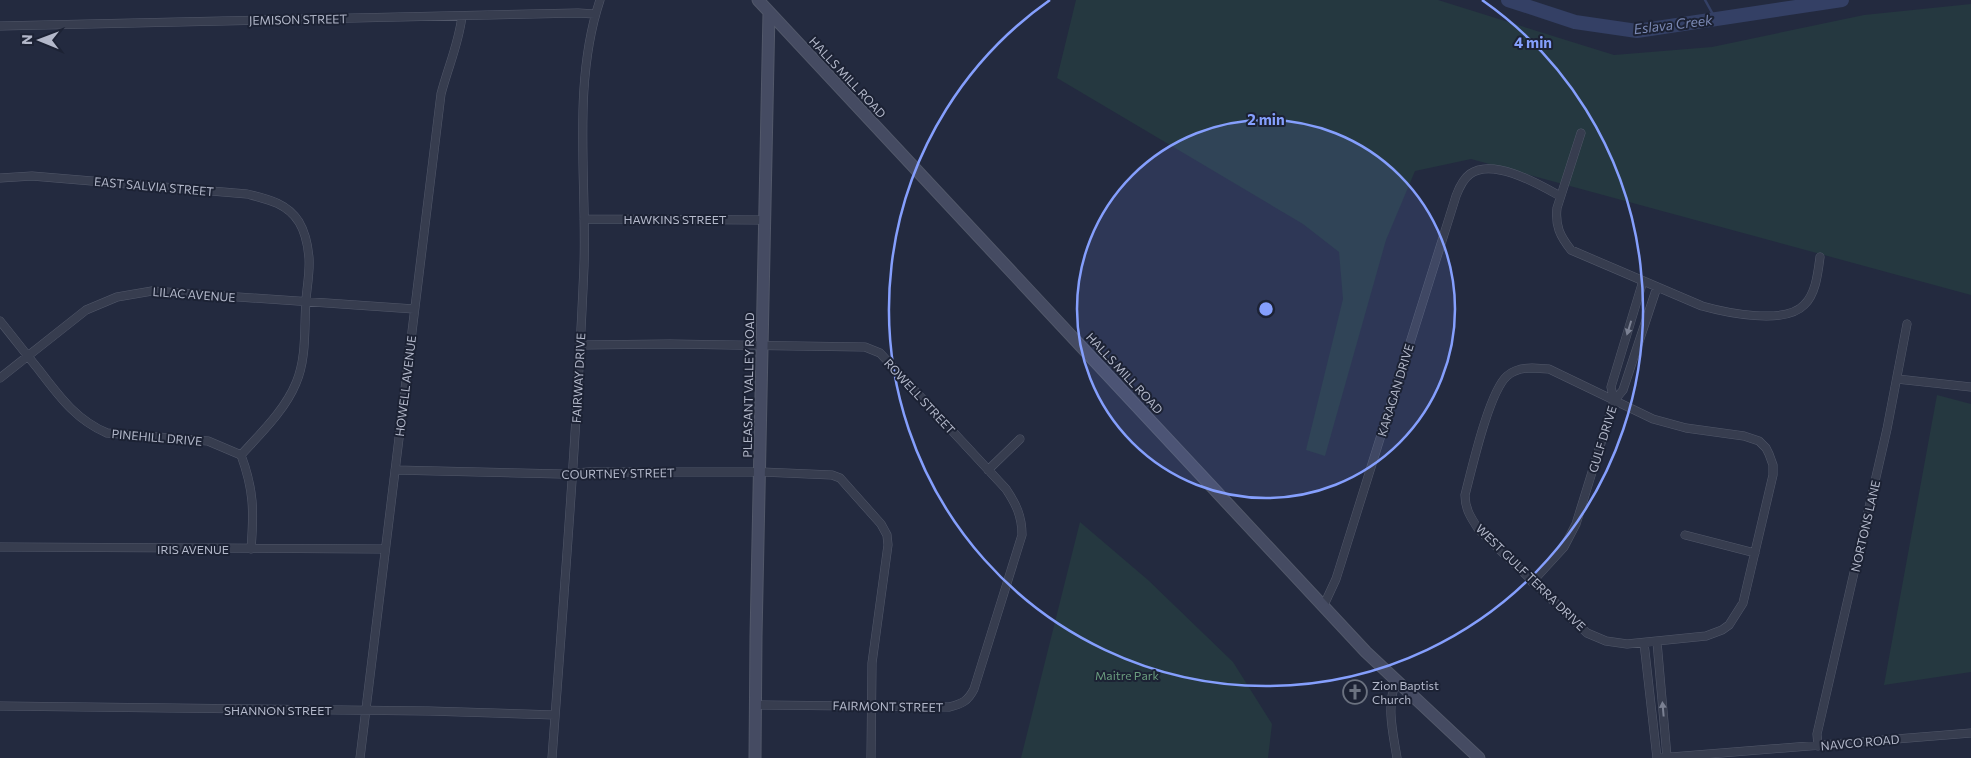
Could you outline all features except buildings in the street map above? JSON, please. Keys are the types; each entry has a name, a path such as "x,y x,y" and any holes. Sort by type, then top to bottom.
{"street":[{"name":"FAIRWAY DRIVE","path":"552,758 581,345 586,62 595,14 600,0"},
{"name":"HALLS MILL ROAD","path":"758,0 1324,607 1396,682 1479,758"},
{"name":"PLEASANT VALLEY ROAD","path":"755,758 770,12"},
{"name":"JEMISON STREET","path":"0,26 595,14"},
{"name":"HOWELL AVENUE","path":"360,758 441,94 459,37 462,16"},
{"path":"1581,133 1560,196 1556,220 1558,232 1571,250 1702,306 1723,311 1778,317 1790,315 1806,304 1817,276 1820,257"},
{"name":"KARAGAN DRIVE","path":"1324,607 1336,579 1456,196 1463,182 1470,174 1478,170 1496,169 1535,182 1560,196"},
{"name":"EAST SALVIA STREET","path":"0,178 32,176 247,194 278,202 300,223 306,240 309,260 306,302"},
{"name":"HAWKINS STREET","path":"584,219 766,220"},
{"path":"1614,401 1611,387 1643,281"},
{"name":"GULF DRIVE","path":"1532,582 1564,547 1576,524 1614,401 1622,390 1657,287"},
{"name":"LILAC AVENUE","path":"0,378 86,310 117,297 135,293 152,291 414,309"},
{"path":"251,549 254,510 250,478 241,455 265,429 288,398 297,382 302,364 306,302"},
{"name":"PINEHILL DRIVE","path":"0,321 64,402 77,416 92,427 107,433 208,441 241,455"},
{"name":"NORTONS LANE","path":"1818,746 1817,734 1887,429 1907,324"},
{"path":"1624,344 1636,348"},
{"name":"ROWELL STREET","path":"581,345 865,347 880,353 1006,489 1017,505 1022,535 986,652"},
{"name":"WEST GULF TERRA DRIVE","path":"1532,368 1549,369 1614,401 1653,419 1686,428 1744,436 1759,442 1766,448 1773,465 1773,475 1743,603 1734,619 1722,630 1706,636 1644,643 1616,643 1595,637 1587,633 1532,582 1479,530 1473,521 1465,503 1465,495 1489,410 1500,383 1508,374 1517,370 1532,368"},
{"path":"1896,379 1971,387"},
{"path":"988,470 1020,439"},
{"name":"COURTNEY STREET","path":"395,470 573,473 822,473 840,478 881,524 887,535 888,555 872,663 871,758"},
{"path":"1685,535 1755,553"},
{"name":"IRIS AVENUE","path":"0,547 385,550"},
{"path":"1657,642 1667,758"},
{"path":"1644,643 1658,758"},
{"name":"FAIRMONT STREET","path":"755,705 949,707 961,704 969,699 986,652"},
{"path":"1396,682 1391,694 1391,710 1397,758"},
{"name":"SHANNON STREET","path":"0,706 555,715"},
{"name":"NAVCO ROAD","path":"1658,758 1971,733"}],"green space":[{"path":"1076,0 1438,0 1614,55 1712,47 1864,15 1971,4 1971,295 1471,159 1415,171 1386,240 1325,456 1306,450 1343,299 1339,252 1303,224 1057,78"},
{"path":"1937,395 1971,404 1971,672 1884,685"},
{"name":"Maitre Park","path":"1080,522 1148,580 1233,662 1272,724 1268,758 1021,758"}],"waterway":[{"name":"Eslava Creek","path":"1508,0 1575,22 1637,31 1842,0"},
{"path":"1705,0 1715,18"}],"place":[{"name":"Zion Baptist Church","path":"1355,692"}]}
